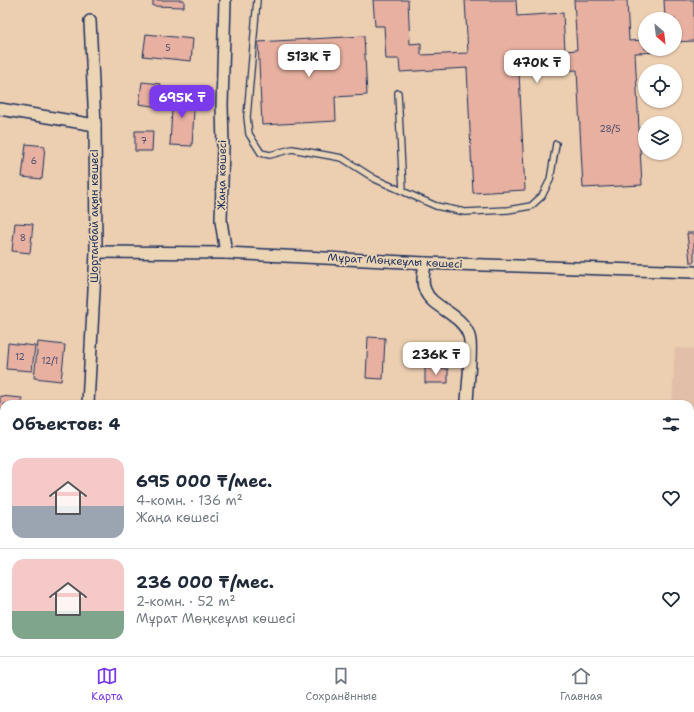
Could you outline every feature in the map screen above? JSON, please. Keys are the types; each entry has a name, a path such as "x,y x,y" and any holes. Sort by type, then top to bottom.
{"street":[{"name":"Жаңа көшесі","path":"226,0 222,105 223,153 221,222 226,253"},
{"name":"Шортанбай ақын көшесі","path":"88,400 96,252 95,125 90,21"},
{"path":"0,109 95,125"},
{"name":"Мұрат Мөңкеұлы көшесі","path":"96,252 226,253 425,263 694,272"},
{"path":"425,263 423,280 425,291 432,300 465,326 470,337 467,400"}],"lane":[{"path":"257,0 247,117 249,134 261,153 270,155 292,149 342,158 375,179 403,190 436,206 465,212 508,210 531,206 542,196 550,180 556,144"},
{"path":"398,93 403,190"}],"shaded area":[{"path":"675,348 694,349 694,400 672,400"}],"building":[{"path":"153,0 184,0 184,7 153,6"},
{"path":"373,0 408,0 410,44 421,43 421,55 468,53 465,0 516,0 517,16 563,13 565,51 577,50 574,0 627,0 629,41 638,40 638,53 635,53 638,116 638,160 641,160 642,185 583,188 577,70 519,73 525,190 473,193 467,68 400,72 399,59 386,59 384,26 375,26"},
{"path":"664,0 694,0 694,41 682,42 682,12 665,12"},
{"path":"146,34 193,39 191,61 143,56"},
{"path":"364,36 367,95 335,97 336,121 262,125 258,42"},
{"path":"142,82 161,84 159,107 139,104"},
{"path":"173,92 195,93 192,146 170,145"},
{"path":"135,131 153,131 152,151 135,151"},
{"path":"26,144 45,146 42,179 22,177"},
{"path":"15,223 33,224 30,253 12,251"},
{"path":"687,233 694,233 694,262 690,262"},
{"path":"368,337 385,338 383,379 366,378"},
{"path":"38,342 65,345 61,381 34,378"},
{"path":"8,343 35,346 32,371 6,369"},
{"path":"425,368 448,369 448,383 425,383"},
{"path":"0,396 22,398 22,400 0,400"}]}
